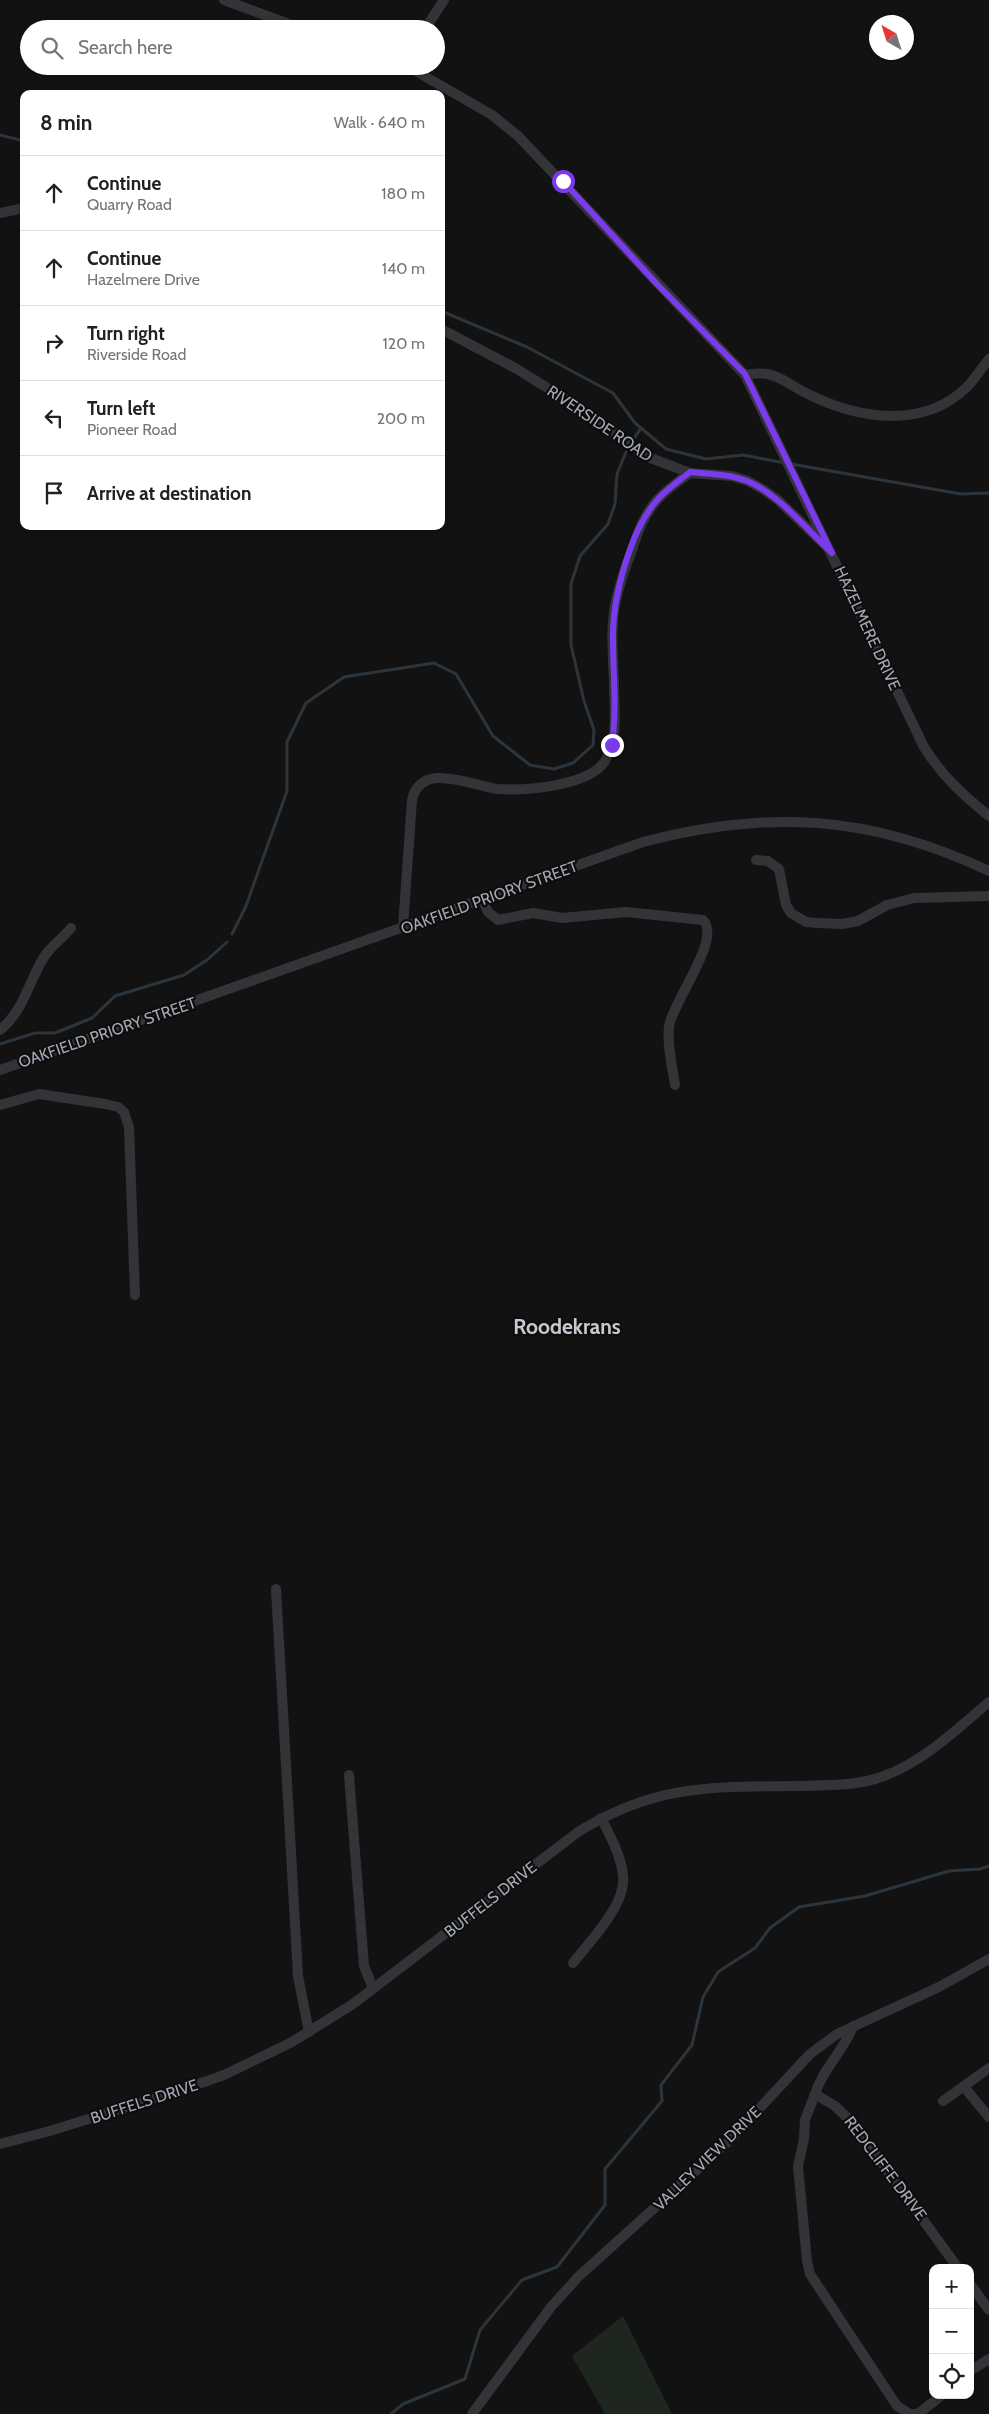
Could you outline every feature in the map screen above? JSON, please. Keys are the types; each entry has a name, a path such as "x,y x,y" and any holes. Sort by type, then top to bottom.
{"street":[{"path":"224,0 278,20"},
{"path":"431,20 444,0"},
{"name":"HAZELMERE DRIVE","path":"423,75 492,115 518,136 563,181 656,283 745,374 924,748 938,770 955,788 989,816"},
{"path":"0,212 20,209"},
{"name":"RIVERSIDE ROAD","path":"445,331 517,369 581,409 648,456 690,472 732,476 748,481 764,490 778,500 832,553"},
{"path":"745,374 768,373 831,404 860,414 888,418 914,415 941,405 967,387 989,359"},
{"path":"403,927 412,800 414,790 420,784 435,778 449,778 498,789 518,790 573,781 593,772 605,760 612,745 615,728 612,636 616,601 637,534 648,512 658,499 690,472"},
{"name":"OAKFIELD PRIORY STREET","path":"0,1070 643,842 682,832 726,824 775,820 826,823 872,830 953,854 989,871"},
{"path":"756,860 768,861 779,869 786,905 791,913 806,922 849,923 887,905 914,898 989,896"},
{"path":"482,899 488,912 498,920 532,913 562,918 626,912 704,920 709,930 708,940 679,997 669,1026 675,1084"},
{"path":"0,1030 9,1024 18,1011 45,955 71,928"},
{"path":"0,1105 39,1094 105,1104 118,1107 124,1112 129,1127 135,1295"},
{"path":"276,1589 298,1976 309,2032"},
{"name":"BUFFELS DRIVE","path":"0,2144 50,2131 205,2081 254,2061 309,2032 373,1988 540,1860 601,1818 632,1803 683,1790 844,1784 882,1776 904,1767 929,1752 989,1702"},
{"path":"350,1775 364,1966 373,1988"},
{"path":"572,1963 614,1907 624,1883 620,1863 601,1818"},
{"name":"VALLEY VIEW DRIVE","path":"472,2414 551,2308 578,2277 732,2138 810,2054 823,2043 853,2026 939,1987 989,1959"},
{"path":"853,2026 848,2040 823,2073 805,2120 804,2139 798,2166 810,2274 897,2406 911,2414 918,2414 937,2399"},
{"path":"943,2101 989,2068"},
{"path":"964,2087 989,2118"},
{"name":"REDCLIFFE DRIVE","path":"815,2094 835,2106 852,2122 955,2264"},
{"path":"974,2289 989,2310"},
{"path":"974,2368 989,2358"}],"shaded area":[{"path":"623,2316 672,2414 605,2414 572,2356"}],"waterway":[{"path":"0,135 20,140"},
{"path":"445,313 527,347 613,393 635,423 666,449 706,459 743,455 785,463"},
{"path":"635,437 641,428"},
{"path":"232,934 246,906 287,791 287,742 306,703 344,677 434,663 456,674 493,736 530,765 554,769 573,763 593,745 594,730 584,701 571,645 571,584 580,556 608,524 615,504 617,474 626,452"},
{"path":"791,464 961,494 989,493"},
{"path":"0,1044 35,1033 55,1033 92,1018 115,996 184,975 207,960 227,942"},
{"path":"391,2414 403,2404 465,2379 480,2330 522,2280 557,2267 605,2205 605,2169 662,2101 661,2085 692,2045 703,1997 718,1972 755,1948 770,1928 799,1907 865,1896 949,1871 980,1869 989,1866"}],"district":[{"name":"Roodekrans","path":"567,1327"}],"route":[{"path":"563,181 656,283 745,374 832,553 778,500 748,481 732,476 690,472 673,485 648,512 637,534 616,601 612,636 615,728 612,745"}]}
